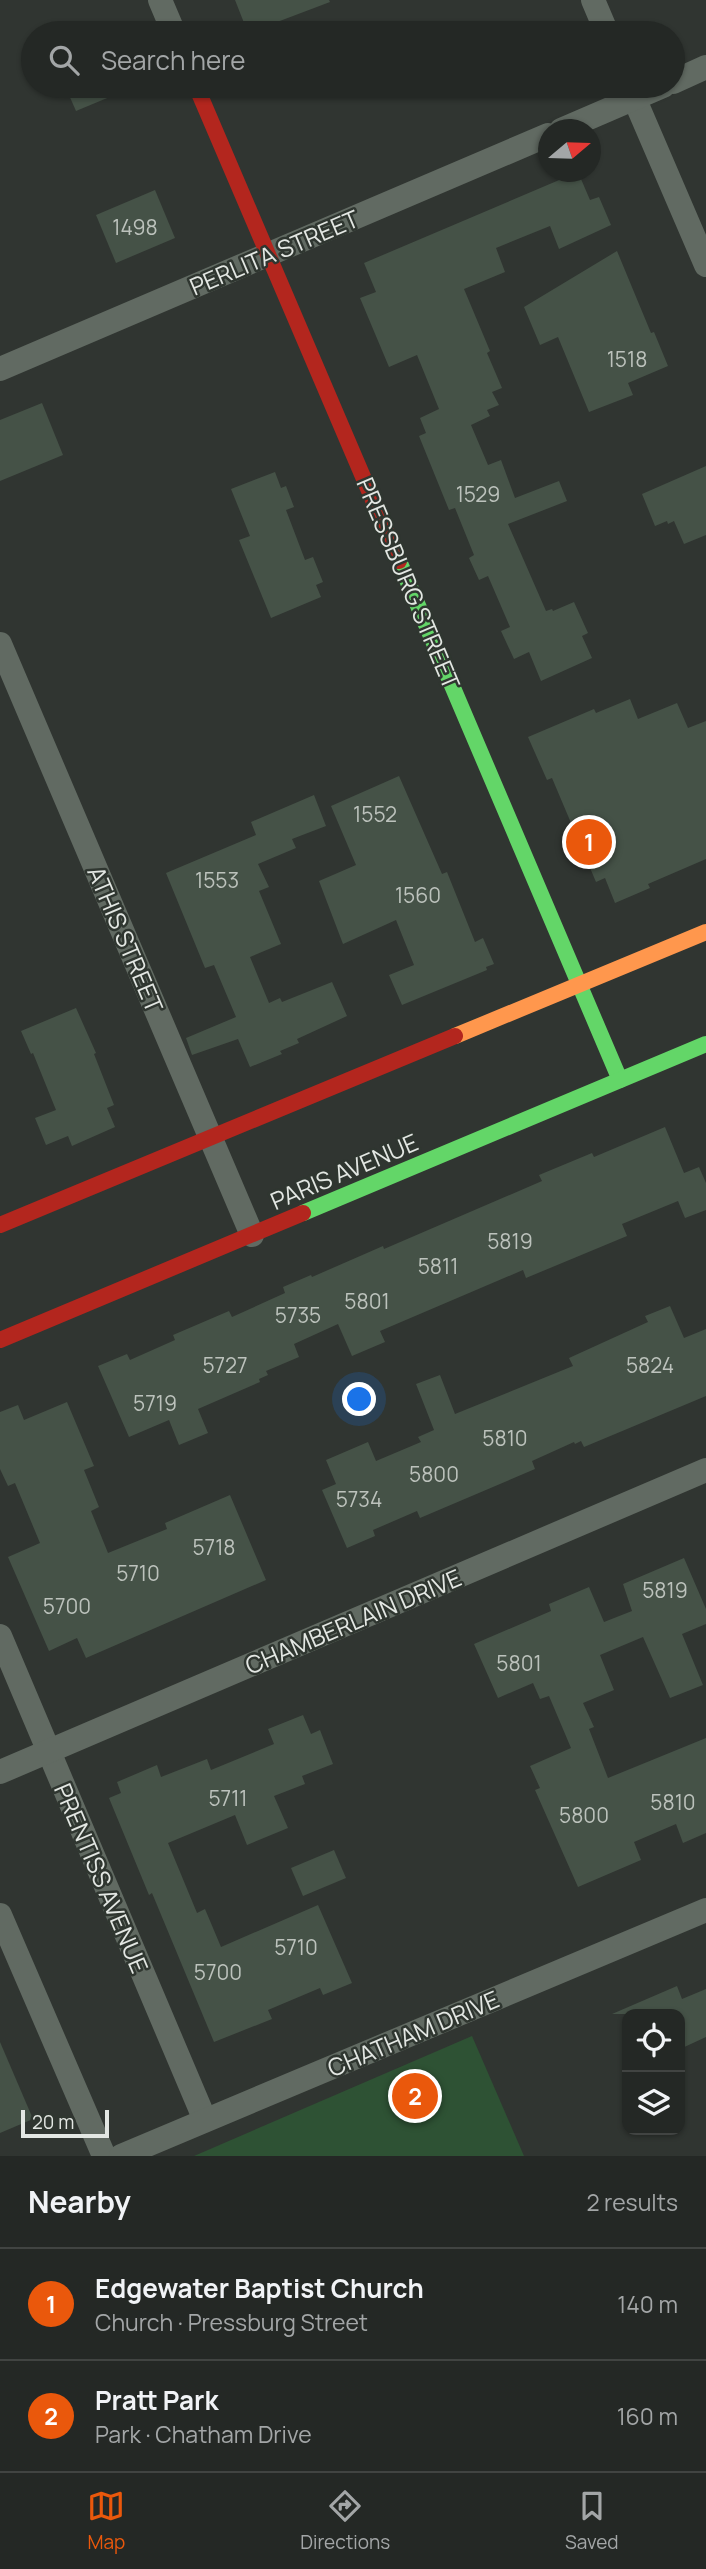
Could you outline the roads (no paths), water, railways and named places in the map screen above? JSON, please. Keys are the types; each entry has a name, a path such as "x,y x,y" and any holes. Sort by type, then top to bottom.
{"street":[{"path":"160,0 169,21"},
{"path":"593,0 602,21"},
{"path":"685,77 706,67"},
{"name":"PRESSBURG STREET","path":"202,98 620,1080"},
{"path":"582,119 621,98"},
{"path":"635,98 706,265"},
{"name":"PERLITA STREET","path":"0,369 538,139"},
{"name":"ATHIS STREET","path":"0,644 252,1235"},
{"path":"0,1225 706,932"},
{"name":"PARIS AVENUE","path":"0,1340 706,1044"},
{"name":"CHAMBERLAIN DRIVE","path":"0,1772 706,1470"},
{"name":"PRENTISS AVENUE","path":"0,1636 205,2120"},
{"name":"CHATHAM DRIVE","path":"121,2156 706,1910"},
{"path":"0,1915 104,2156"}],"place":[{"name":"Edgewater Baptist Church","path":"589,842"},
{"name":"Pratt Park","path":"415,2096"}]}
